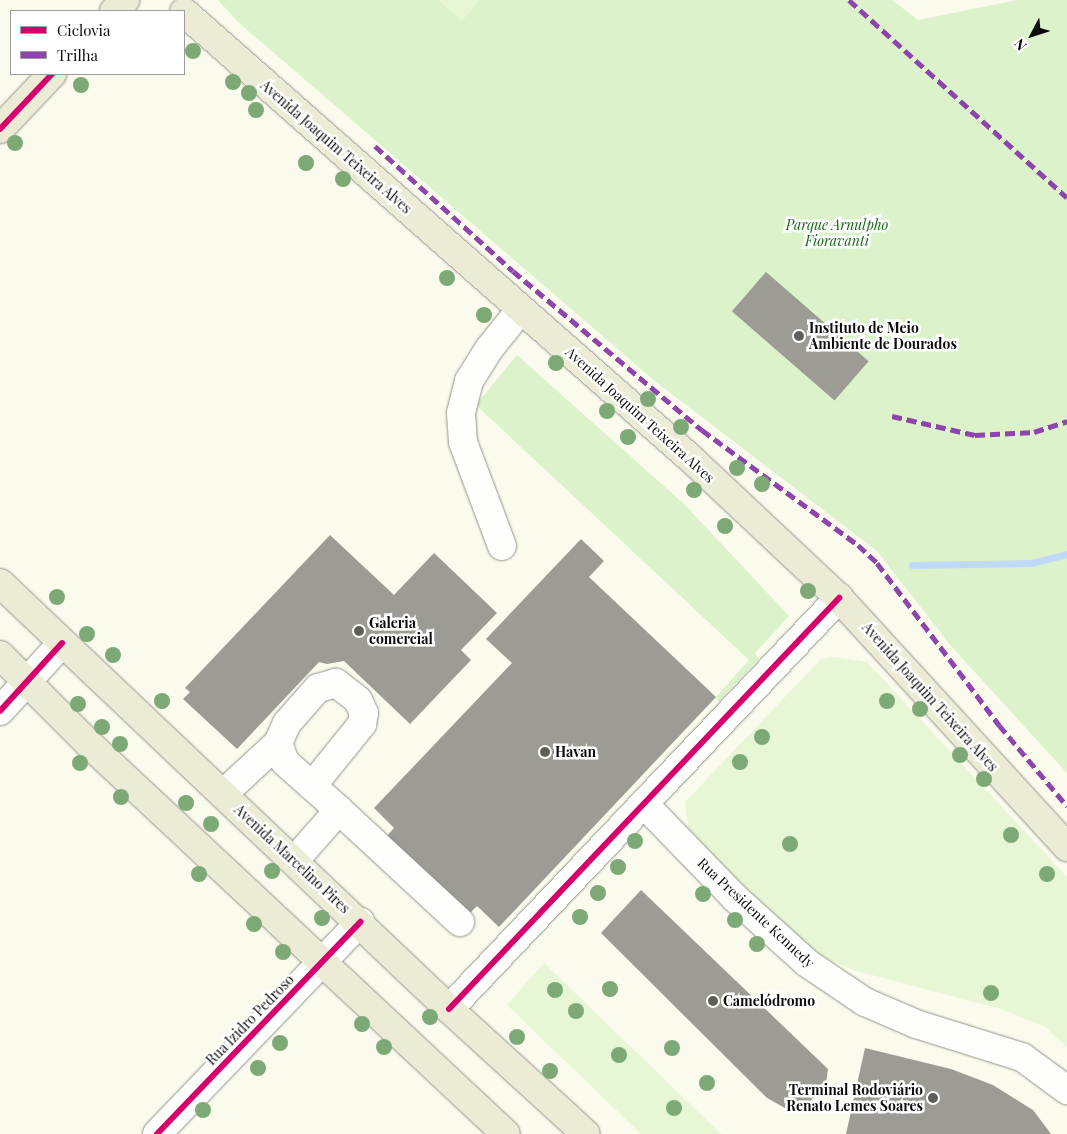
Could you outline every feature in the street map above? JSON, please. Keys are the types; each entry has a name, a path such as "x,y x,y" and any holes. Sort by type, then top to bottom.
{"main road":[{"path":"115,10 125,0"},
{"name":"Avenida Joaquim Teixeira Alves","path":"170,0 181,10"},
{"name":"Avenida Joaquim Teixeira Alves","path":"185,14 689,457 839,598 1067,847"},
{"path":"0,128 51,75"},
{"name":"Avenida Marcelino Pires","path":"0,583 360,922 449,1009 586,1134"},
{"path":"0,655 88,743 506,1134"}],"street":[{"path":"502,546 464,442 461,413 469,381 489,349 521,309"},
{"path":"449,1009 645,805 839,598"},
{"path":"0,711 62,643"},
{"path":"222,794 278,744 288,723 318,688 336,683 358,700 364,713 362,724 312,786"},
{"path":"278,744 285,762 460,922"},
{"name":"Rua Presidente Kennedy","path":"645,805 734,897 806,963 865,1002 916,1024 1022,1057 1067,1090"},
{"path":"294,861 339,810"},
{"name":"Rua Izidro Pedroso","path":"157,1134 360,922"}],"green space":[{"name":"Parque Arnulpho Fioravanti","path":"218,0 892,0 918,20 1017,0 1067,0 1067,773 951,646 877,551 656,382 238,22"},
{"path":"438,0 480,0 462,21"},
{"path":"517,355 685,505 789,616 755,653 759,659 719,701 716,697 749,660 476,405"},
{"path":"834,657 867,662 1067,877 1067,1047 1045,1027 1001,1009 853,970 819,955 796,938 703,849 688,827 685,802 821,659"},
{"path":"544,963 721,1134 641,1134 507,1005"}],"building":[{"name":"Instituto de Meio Ambiente de Dourados","path":"766,272 869,361 835,400 732,311"},
{"name":"Galeria comercial","path":"330,535 394,595 434,553 497,613 461,650 471,660 410,724 344,661 327,664 319,662 237,749 183,699 190,692 185,688"},
{"name":"Havan","path":"581,539 604,561 589,577 716,697 499,927 477,906 468,915 386,837 394,828 374,808 512,663 486,639"},
{"name":"Camelódromo","path":"641,890 828,1069 826,1083 806,1106 785,1108 767,1098 601,933"},
{"name":"Terminal Rodoviário Renato Lemes Soares","path":"865,1048 951,1069 993,1085 1033,1110 1051,1134 846,1134"}],"waterway":[{"path":"912,565 1031,563 1067,554"}],"marked path":[{"path":"849,0 1067,198"},
{"path":"375,146 513,271 702,430 858,545 877,563 999,725 1067,806"},
{"path":"892,416 975,435 1034,432 1067,421"}],"cycle path":[{"path":"0,129 51,75"},
{"path":"449,1009 839,598"},
{"path":"0,711 62,643"},
{"path":"157,1134 360,922"}],"place":[{"name":"Instituto de Meio Ambiente de Dourados","path":"799,336"},
{"name":"Galeria comercial","path":"359,631"},
{"name":"Havan","path":"545,752"},
{"name":"Camelódromo","path":"713,1001"},
{"name":"Terminal Rodoviário Renato Lemes Soares","path":"933,1098"}]}
